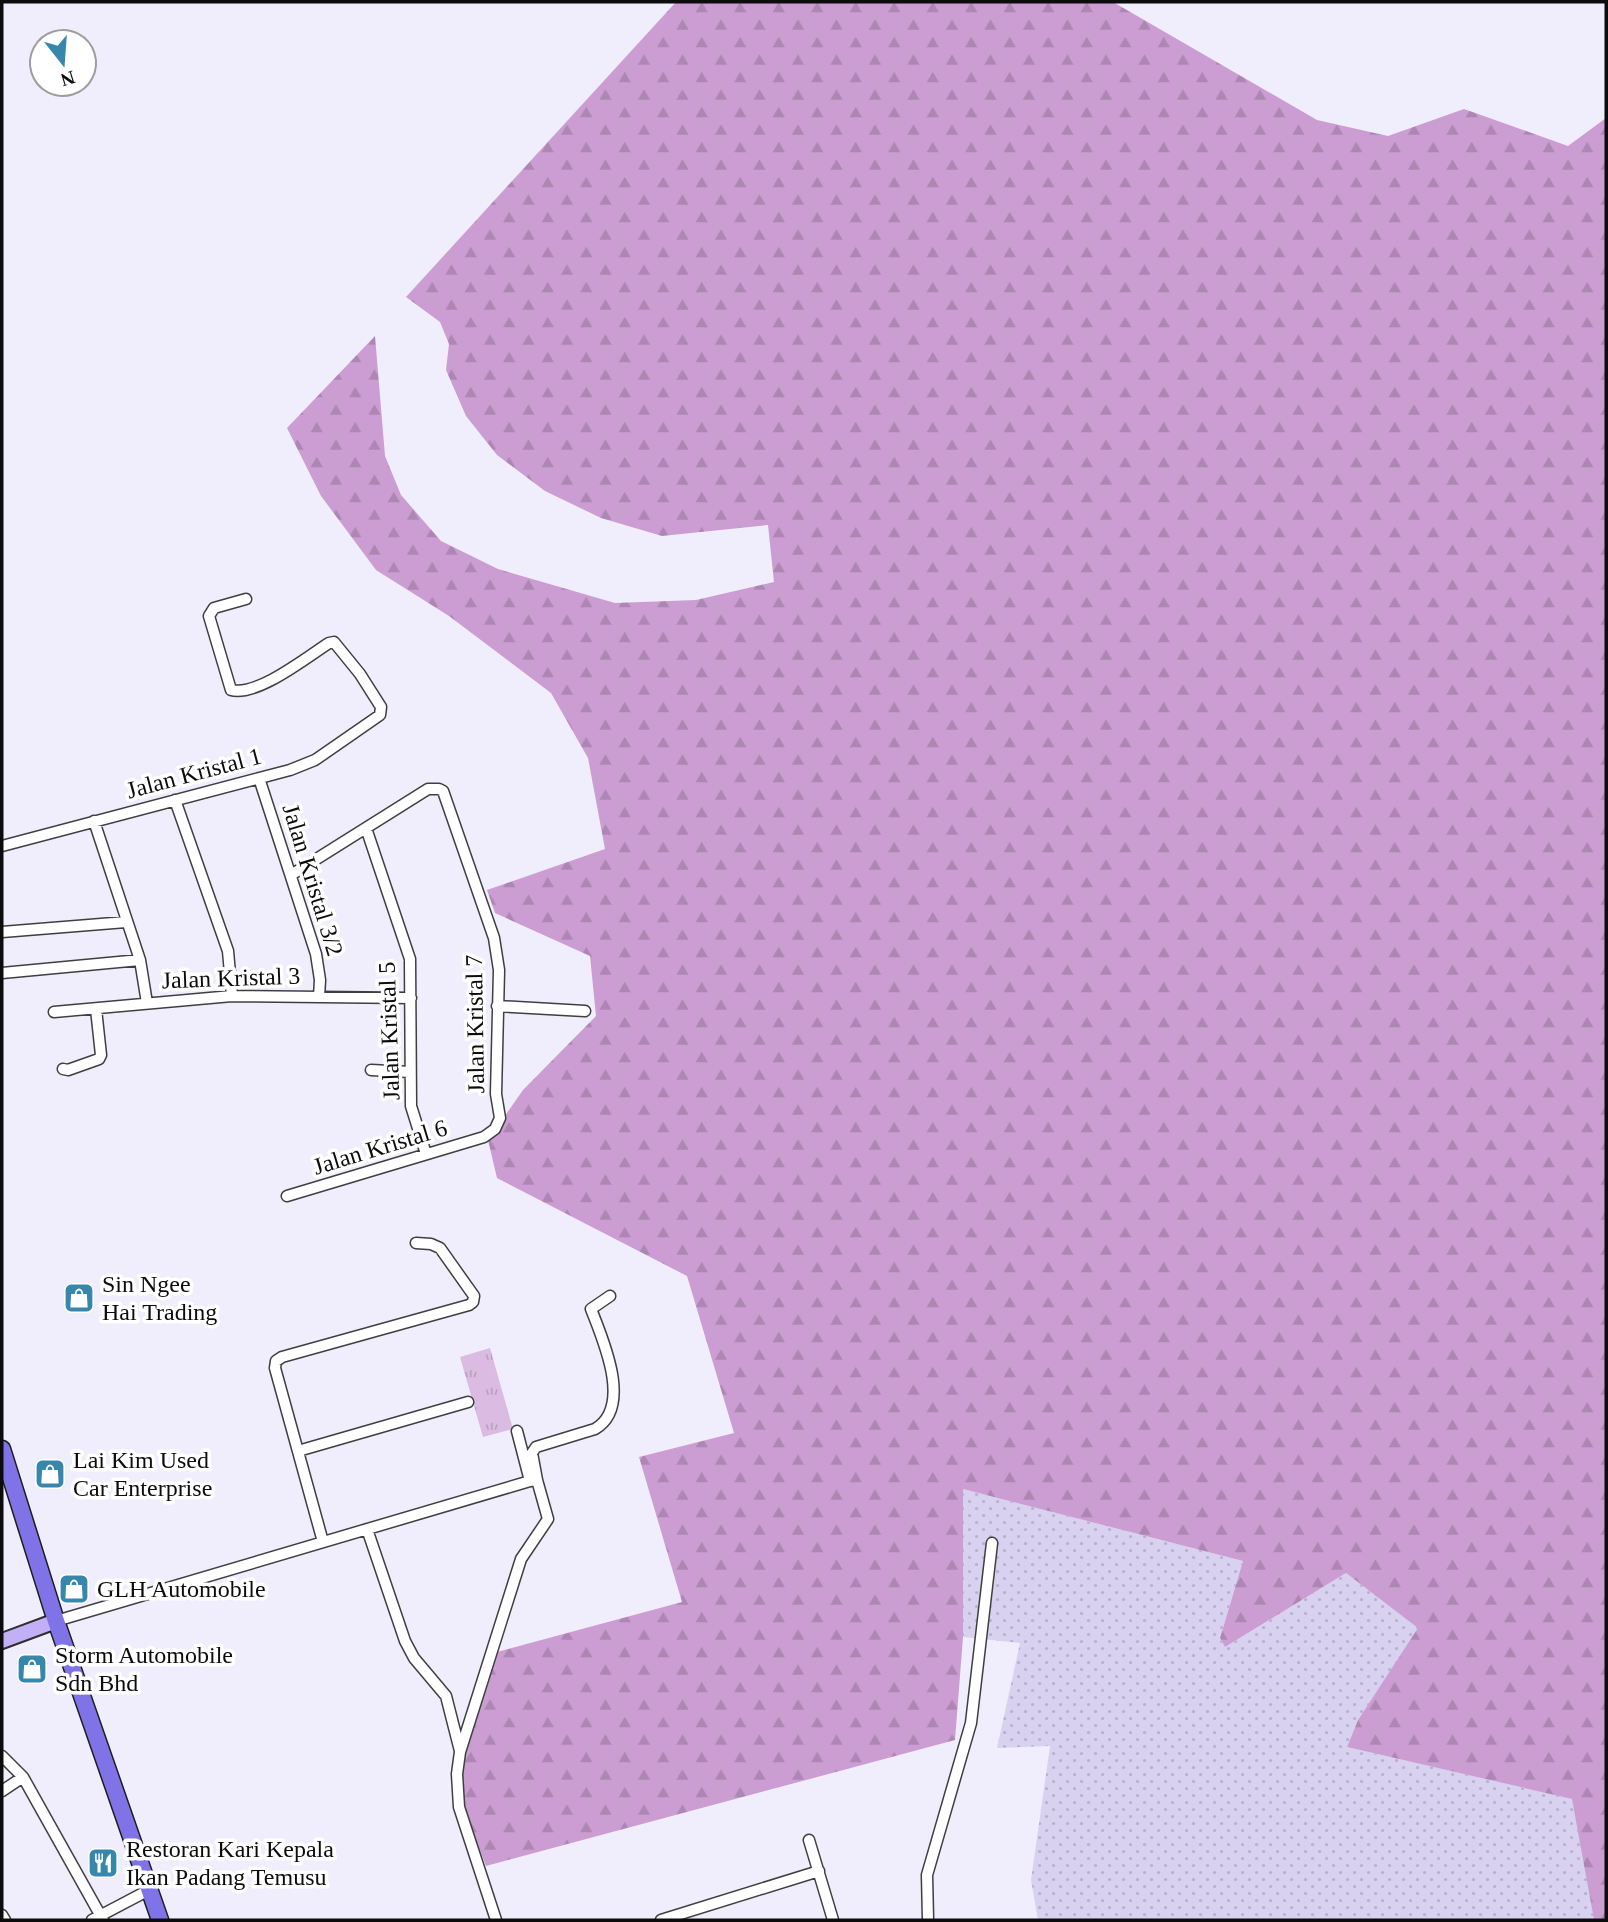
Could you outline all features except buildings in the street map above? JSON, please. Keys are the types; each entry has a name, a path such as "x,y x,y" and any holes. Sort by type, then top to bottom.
{"main road":[{"path":"2,1448 57,1621 160,1920"}],"street":[{"name":"Jalan Kristal 1","path":"2,846 290,770 315,760 380,715 382,711 360,674 334,642 264,684 231,690 209,616 214,608 246,599"},
{"name":"Jalan Kristal 3/2","path":"259,778 316,954 320,980 318,997"},
{"name":"Jalan Kristal 7","path":"366,828 428,789 439,789 446,794 494,938 499,970 496,1094 500,1118 495,1129 484,1137"},
{"path":"175,800 228,951 232,996"},
{"path":"94,821 140,960 147,1003"},
{"path":"291,875 366,828"},
{"name":"Jalan Kristal 5","path":"366,828 410,959 411,1106 426,1154"},
{"path":"2,932 126,922"},
{"path":"2,973 140,960"},
{"name":"Jalan Kristal 3","path":"54,1012 232,996 411,998"},
{"path":"497,1006 584,1011"},
{"path":"63,1069 99,1059 101,1055 96,1009"},
{"path":"371,1070 410,1072"},
{"name":"Jalan Kristal 6","path":"287,1196 484,1137"},
{"path":"323,1542 275,1367 276,1361 282,1357 473,1302 474,1296 444,1252 431,1244 416,1243"},
{"path":"533,1480 532,1453 536,1447 595,1429 603,1424 612,1409 614,1386 610,1362 592,1309 610,1296"},
{"path":"298,1451 468,1402"},
{"path":"496,1920 458,1807 457,1774 460,1752 521,1559 548,1519 517,1431"},
{"path":"2,1641 57,1621 533,1480"},
{"path":"367,1530 405,1642 414,1658 446,1696 460,1752"},
{"path":"928,1920 928,1875 971,1723 992,1543"},
{"path":"2,1756 23,1777 99,1919 149,1890"},
{"path":"2,1791 23,1777"},
{"path":"809,1840 833,1920"},
{"path":"661,1920 819,1871"},
{"path":"2,1915 5,1920"}],"shaded area":[{"path":"963,1489 1243,1561 1220,1638 1225,1647 1346,1573 1419,1628 1358,1720 1347,1747 1573,1799 1594,1920 1038,1920 1031,1880 1050,1746 997,1748 1020,1643 963,1637"}],"green space":[{"path":"676,2 1113,2 1317,120 1388,136 1464,109 1568,146 1606,118 1606,1920 1594,1920 1572,1799 1347,1747 1358,1720 1418,1628 1346,1573 1225,1647 1220,1638 1243,1561 963,1489 963,1637 955,1740 486,1866 466,1813 462,1786 463,1767 472,1727 497,1652 682,1602 639,1457 734,1433 687,1276 497,1178 488,1140 523,1090 596,1016 590,956 495,913 487,890 605,849 588,758 551,693 449,616 376,570 321,496 287,428 375,336 385,456 401,495 441,541 498,569 615,603 696,600 774,582 768,525 662,536 601,518 545,491 497,455 466,416 446,370 449,344 440,322 406,297"},
{"path":"490,1348 513,1429 483,1437 460,1357"}],"place":[{"name":"Sin Ngee Hai Trading","path":"79,1298"},
{"name":"Lai Kim Used Car Enterprise","path":"50,1474"},
{"name":"GLH Automobile","path":"74,1589"},
{"name":"Storm Automobile Sdn Bhd","path":"32,1669"},
{"name":"Restoran Kari Kepala Ikan Padang Temusu","path":"103,1863"}]}
